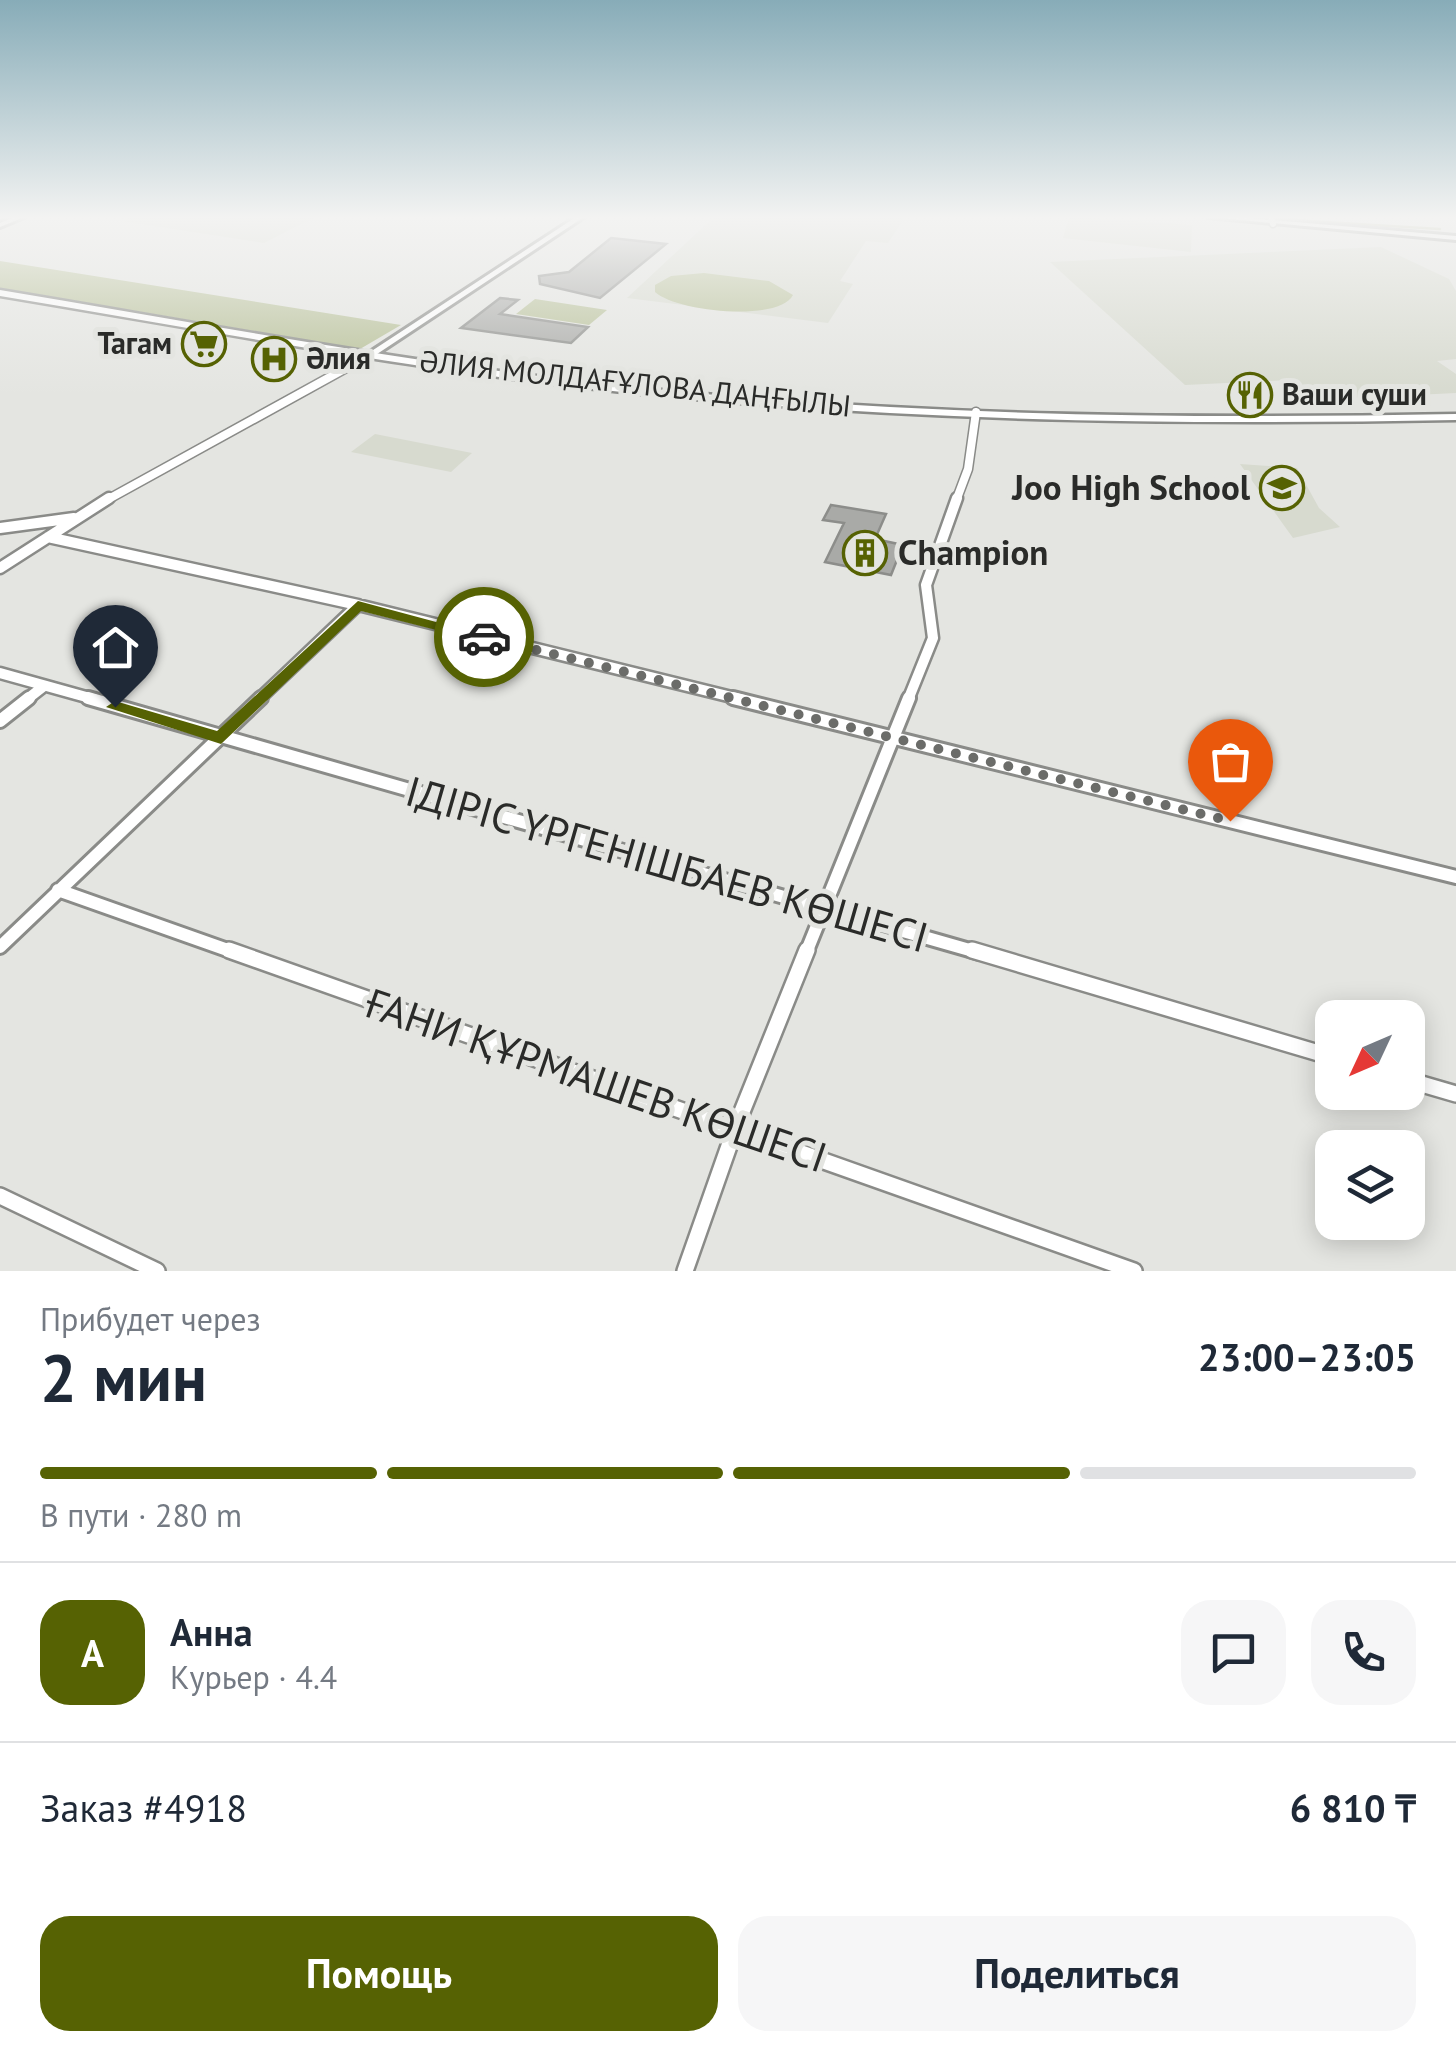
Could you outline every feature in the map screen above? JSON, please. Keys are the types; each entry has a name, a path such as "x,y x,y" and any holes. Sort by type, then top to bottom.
{"main road":[{"name":"ӘЛИЯ МОЛДАҒҰЛОВА ДАҢҒЫЛЫ","path":"0,292 368,356 700,396 976,412 1275,420 1456,417"}],"street":[{"path":"0,568 48,536 368,356 490,276"},
{"path":"685,1271 735,1129 822,906 933,638 926,586 968,469 976,412"},
{"path":"0,528 80,518"},
{"path":"48,536 358,605 1456,876"},
{"path":"0,947 358,605"},
{"name":"ІДІРІС ҮРГЕНІШБАЕВ КӨШЕСІ","path":"0,673 822,906 1315,1052"},
{"path":"0,721 44,686"},
{"name":"ҒАНИ ҚҰРМАШЕВ КӨШЕСІ","path":"58,890 1134,1271"},
{"path":"1425,1085 1456,1094"},
{"path":"0,1196 158,1271"}],"shaded area":[{"path":"650,276 843,276 840,281 853,284 828,323 627,298"},
{"path":"1066,276 1443,276 1456,291 1456,359 1437,361 1456,374 1456,393 1310,400 1290,380 1185,385"},
{"path":"375,434 472,453 451,472 351,452"},
{"name":"Joo High School","path":"1240,464 1297,468 1319,508 1340,527 1293,538"}],"green space":[{"path":"0,276 96,276 401,325 360,349 0,288"},
{"path":"670,276 731,276 769,281 793,295 784,304 768,309 726,311 666,299 655,292 655,285"},
{"path":"535,299 607,310 589,325 516,314"}],"building":[{"path":"539,276 627,276 600,298 540,284"},
{"path":"500,298 518,300 500,314 588,327 571,343 461,328"},
{"name":"Champion","path":"831,505 886,514 875,539 903,545 891,575 825,562 844,523 823,520"}],"way so far":[{"path":"484,637 1230,821"}],"place":[{"name":"Тагам","path":"204,344"},
{"name":"Әлия","path":"274,359"},
{"name":"Ваши суши","path":"1250,395"},
{"name":"Joo High School","path":"1282,488"},
{"name":"Champion","path":"865,553"}],"route":[{"path":"115,707 221,738 358,605 484,637"}]}
